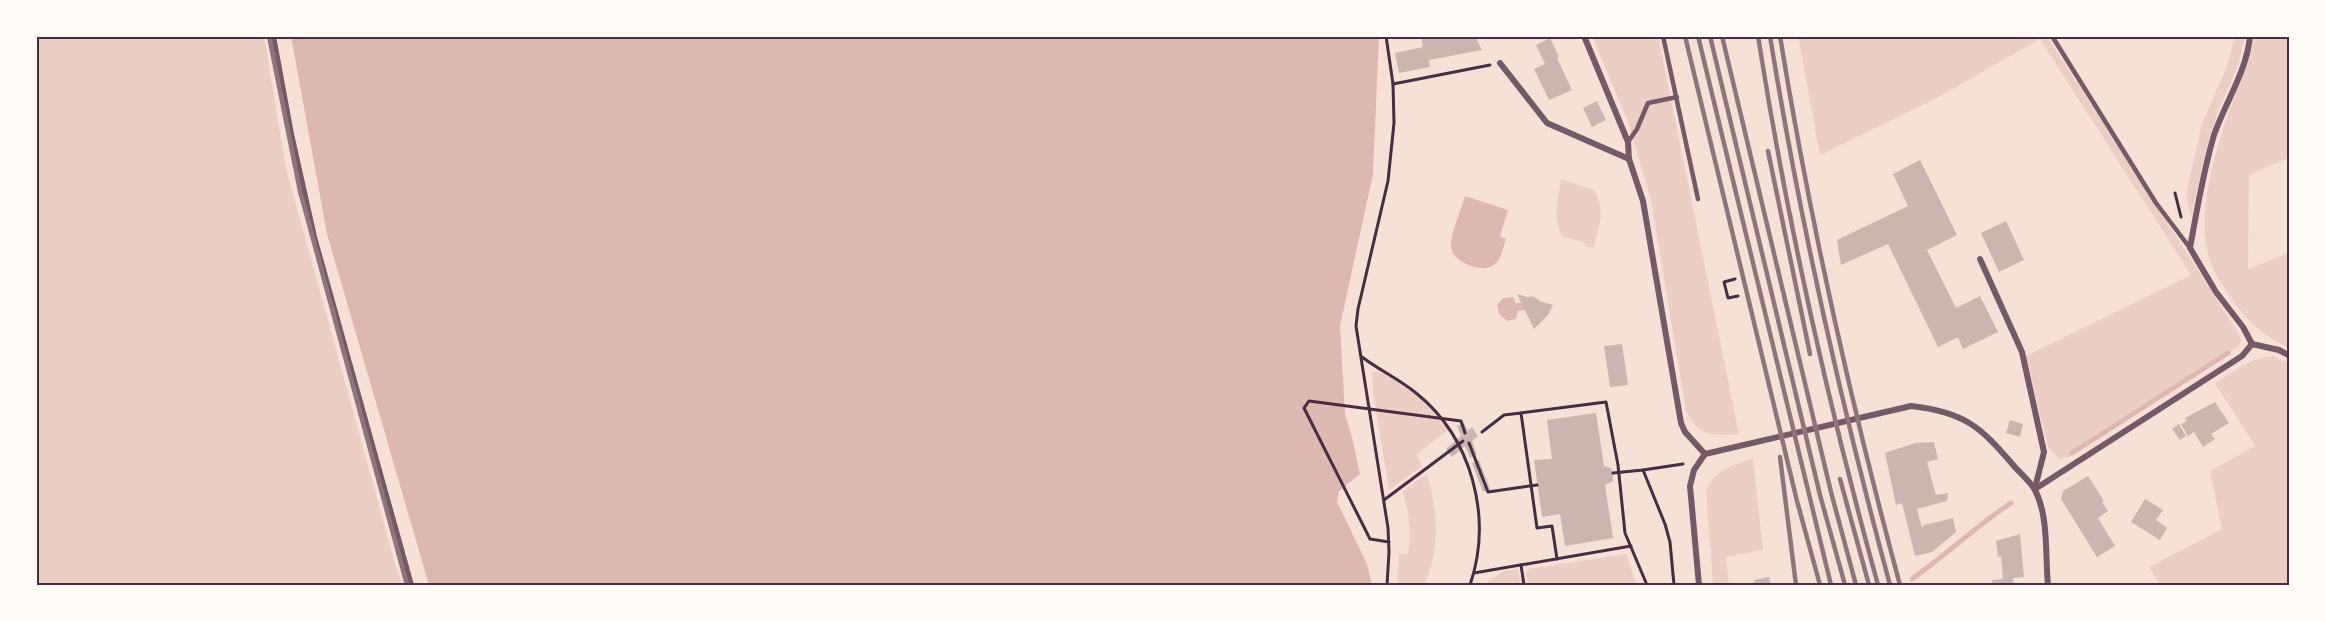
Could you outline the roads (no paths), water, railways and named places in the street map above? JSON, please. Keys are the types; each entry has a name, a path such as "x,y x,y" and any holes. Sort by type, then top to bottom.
{"street":[{"path":"273,36 291,134 314,237 411,585"},
{"path":"1584,36 1628,142 1629,159 1643,201 1681,423 1685,432 1705,454"},
{"path":"2250,36 2237,80 2214,138 2190,248 2216,292 2243,327 2252,345"},
{"path":"1500,63 1547,123 1629,159"},
{"path":"1980,259 2022,352 2044,452 2035,489"},
{"path":"2252,345 2279,350 2290,356"},
{"path":"2035,489 2242,356 2252,345"},
{"path":"1699,585 1690,486 1694,470 1705,454 1911,406 1939,409 1967,420 1995,443 2035,489 2043,516 2048,585"}],"lane":[{"path":"1663,36 1698,199"},
{"path":"2052,36 2156,203 2190,248"},
{"path":"1628,142 1648,103 1677,96"}],"waterway":[{"path":"2072,453 2228,353"},
{"path":"1912,579 2011,503"}],"railway":[{"path":"269,36 300,191 407,585"},
{"path":"1685,36 1797,501 1820,585"},
{"path":"1698,36 1831,585"},
{"path":"1710,36 1820,495 1845,585"},
{"path":"1722,36 1831,492 1856,585"},
{"path":"1758,36 1769,105 1810,312 1842,449 1878,585"},
{"path":"1770,36 1823,312 1890,585"},
{"path":"1780,36 1833,312 1900,585"},
{"path":"1768,151 1810,354"},
{"path":"1780,457 1796,585"},
{"path":"1840,479 1869,585"}]}
